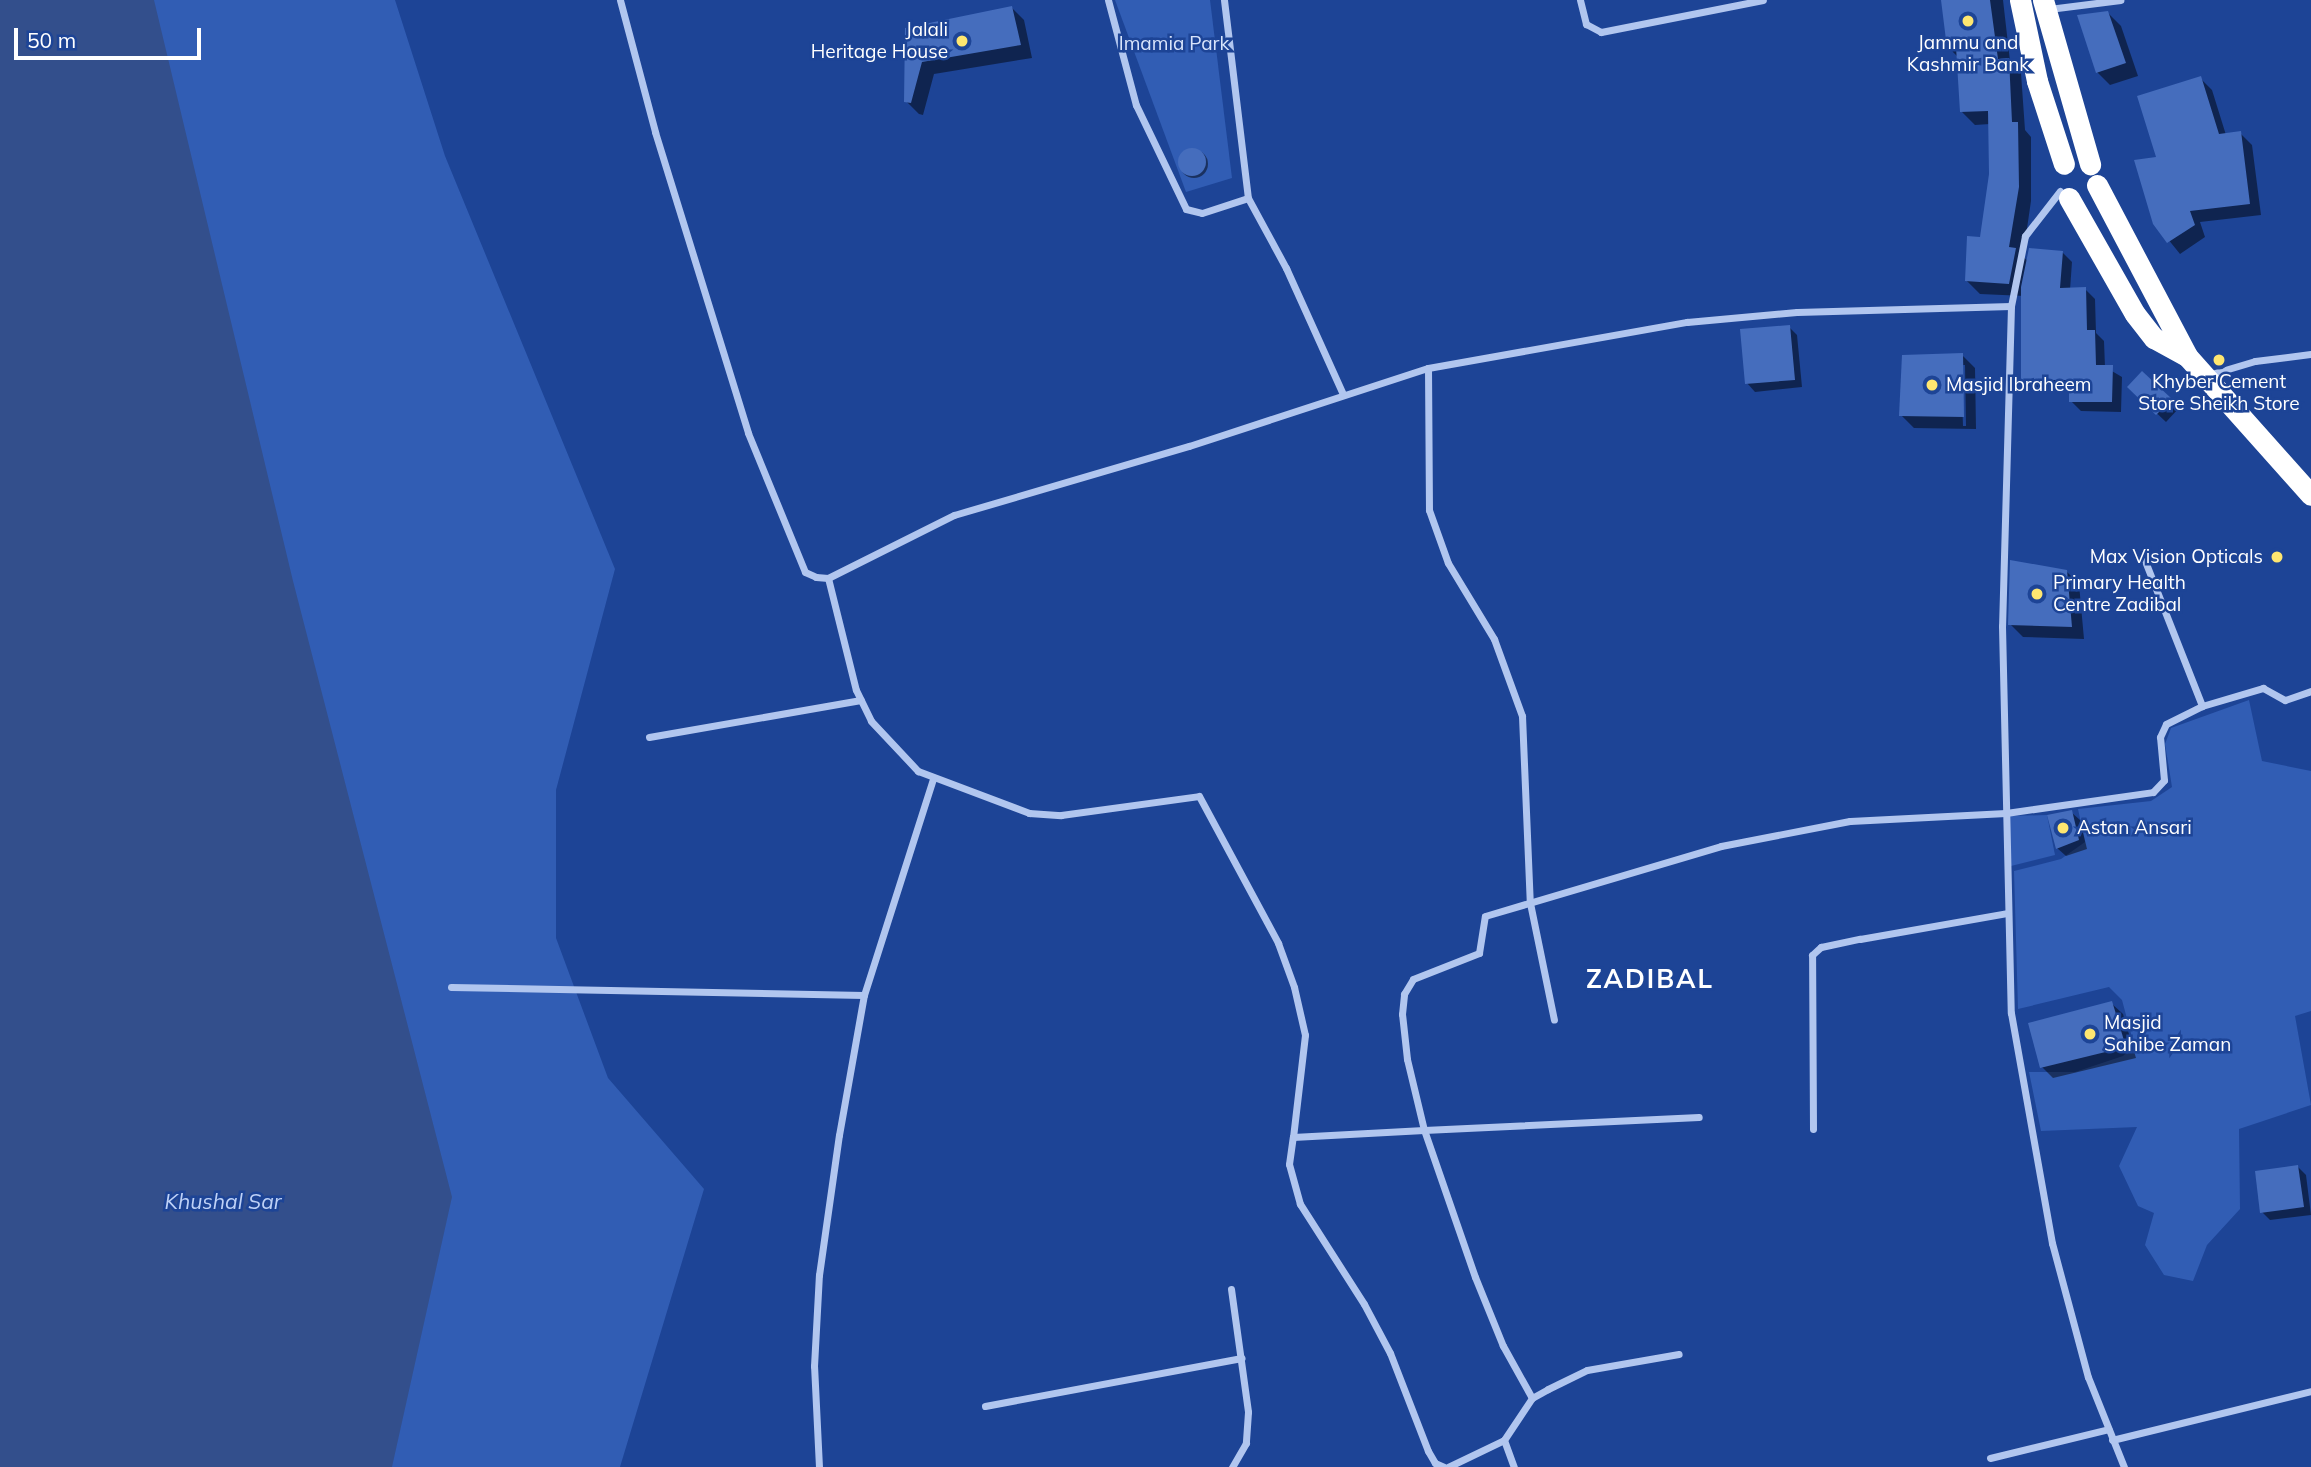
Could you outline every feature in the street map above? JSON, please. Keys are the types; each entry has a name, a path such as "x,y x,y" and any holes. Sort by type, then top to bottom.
{"highway":[{"path":"2020,0 2037,81 2064,164"},
{"path":"2044,5 2097,185 2186,356 2311,495"},
{"path":"2090,164 2082,160 2064,164 2058,172 2064,195 2135,314 2154,338 2186,356"},
{"path":"2064,195 2090,195 2097,185"}],"street":[{"path":"621,0 655,132 748,433 805,572 828,578 954,515 1189,446 1428,368 1687,322 1797,312 2011,306"},
{"path":"1108,0 1136,104 1186,209 1202,213 1248,198"},
{"path":"1224,0 1248,198 1286,268 1343,394"},
{"path":"1580,0 1586,23 1601,32 1763,0"},
{"path":"2044,5 2120,0"},
{"path":"2064,195 2025,236 2011,306 2003,518 2007,914 2011,1013 2029,1130 2084,1364 2124,1467"},
{"path":"2204,377 2255,361 2311,355"},
{"path":"1428,368 1429,510 1433,531 1494,639 1522,716 1530,903 1554,1020"},
{"path":"2145,561 2202,706"},
{"path":"828,578 861,700 892,748 933,779 1029,813 1061,815 1199,796 1278,943 1294,987 1305,1035 1289,1164 1300,1204 1364,1304 1390,1353 1434,1463 1446,1467 1504,1440 1532,1398 1587,1370 1679,1354"},
{"path":"1532,1398 1503,1346 1475,1277 1424,1130 1407,1059 1404,994 1413,979 1479,953 1485,916 1682,856 1762,837 1850,821 2006,813 2153,792 2164,780 2162,729 2202,706 2263,688 2285,700 2311,691"},
{"path":"649,737 861,700"},
{"path":"819,1467 814,1366 819,1275 864,995 933,779"},
{"path":"1813,1129 1812,956 1821,947 2007,914"},
{"path":"451,987 864,995"},
{"path":"1293,1137 1699,1117"},
{"path":"1231,1289 1242,1358 1245,1443 1232,1467"},
{"path":"985,1406 1242,1358"},
{"path":"2112,1440 2311,1391"},
{"path":"1990,1458 2109,1429"},
{"path":"1504,1440 1514,1467"}],"green space":[{"path":"0,0 395,0 445,156 615,569 556,790 556,938 608,1078 704,1189 620,1467 0,1467"},
{"name":"Imamia Park","path":"1115,0 1210,0 1232,178 1186,192"},
{"path":"2249,700 2262,761 2311,771 2311,1011 2295,1016 2311,1105 2239,1129 2240,1209 2207,1245 2193,1281 2164,1275 2145,1245 2154,1213 2138,1206 2119,1166 2137,1127 2041,1131 2029,1072 2075,1072 2123,1056 2134,1045 2122,1000 2109,987 2018,1009 2014,871 2061,859 2085,842 2078,809 2151,801 2172,787 2165,744 2171,728"},
{"path":"2047,815 2055,855 2011,866 2009,816"}],"water":[{"name":"Khushal Sar","path":"0,0 154,0 293,581 452,1197 392,1467 0,1467"}],"building":[{"path":"1941,0 1990,0 1998,59 2009,58 2012,122 2018,122 2019,187 2009,247 2016,248 2009,284 1965,281 1967,236 1980,237 1989,174 1988,111 1960,112 1956,47 1947,48"},
{"name":"Jalali Heritage House","path":"1012,6 1021,45 922,62 911,103 904,102 905,28"},
{"path":"2108,11 2126,63 2096,73 2077,15"},
{"path":"2201,76 2219,134 2241,131 2250,204 2190,211 2195,225 2167,243 2153,224 2134,160 2156,157 2137,96"},
{"path":"1192,148 1202,152 1206,162 1202,172 1192,176 1182,172 1178,162 1182,152"},
{"path":"2029,248 2063,251 2060,288 2086,287 2087,330 2095,330 2096,365 2113,365 2112,402 2069,402 2069,380 2021,380 2021,287"},
{"path":"1790,325 1795,380 1745,384 1740,329"},
{"name":"Masjid Ibraheem","path":"1963,353 1964,417 1899,416 1902,355"},
{"path":"2142,371 2172,399 2156,415 2127,387"},
{"name":"Primary Health Centre Zadibal","path":"2010,560 2067,570 2072,627 2008,625"},
{"name":"Astan Ansari","path":"2072,810 2079,840 2056,849 2047,815"},
{"name":"Masjid Sahibe Zaman","path":"2112,1001 2126,1047 2040,1068 2028,1023"},
{"path":"2298,1165 2304,1207 2260,1213 2255,1171"}],"place":[{"name":"Jammu and Kashmir Bank","path":"1968,21"},
{"name":"Jalali Heritage House","path":"962,41"},
{"name":"Khyber Cement Store Sheikh Store","path":"2219,360"},
{"name":"Masjid Ibraheem","path":"1932,385"},
{"name":"Max Vision Opticals","path":"2277,557"},
{"name":"Primary Health Centre Zadibal","path":"2037,594"},
{"name":"Astan Ansari","path":"2063,828"},
{"name":"Masjid Sahibe Zaman","path":"2090,1034"}],"district":[{"name":"ZADIBAL","path":"1650,979"}]}
